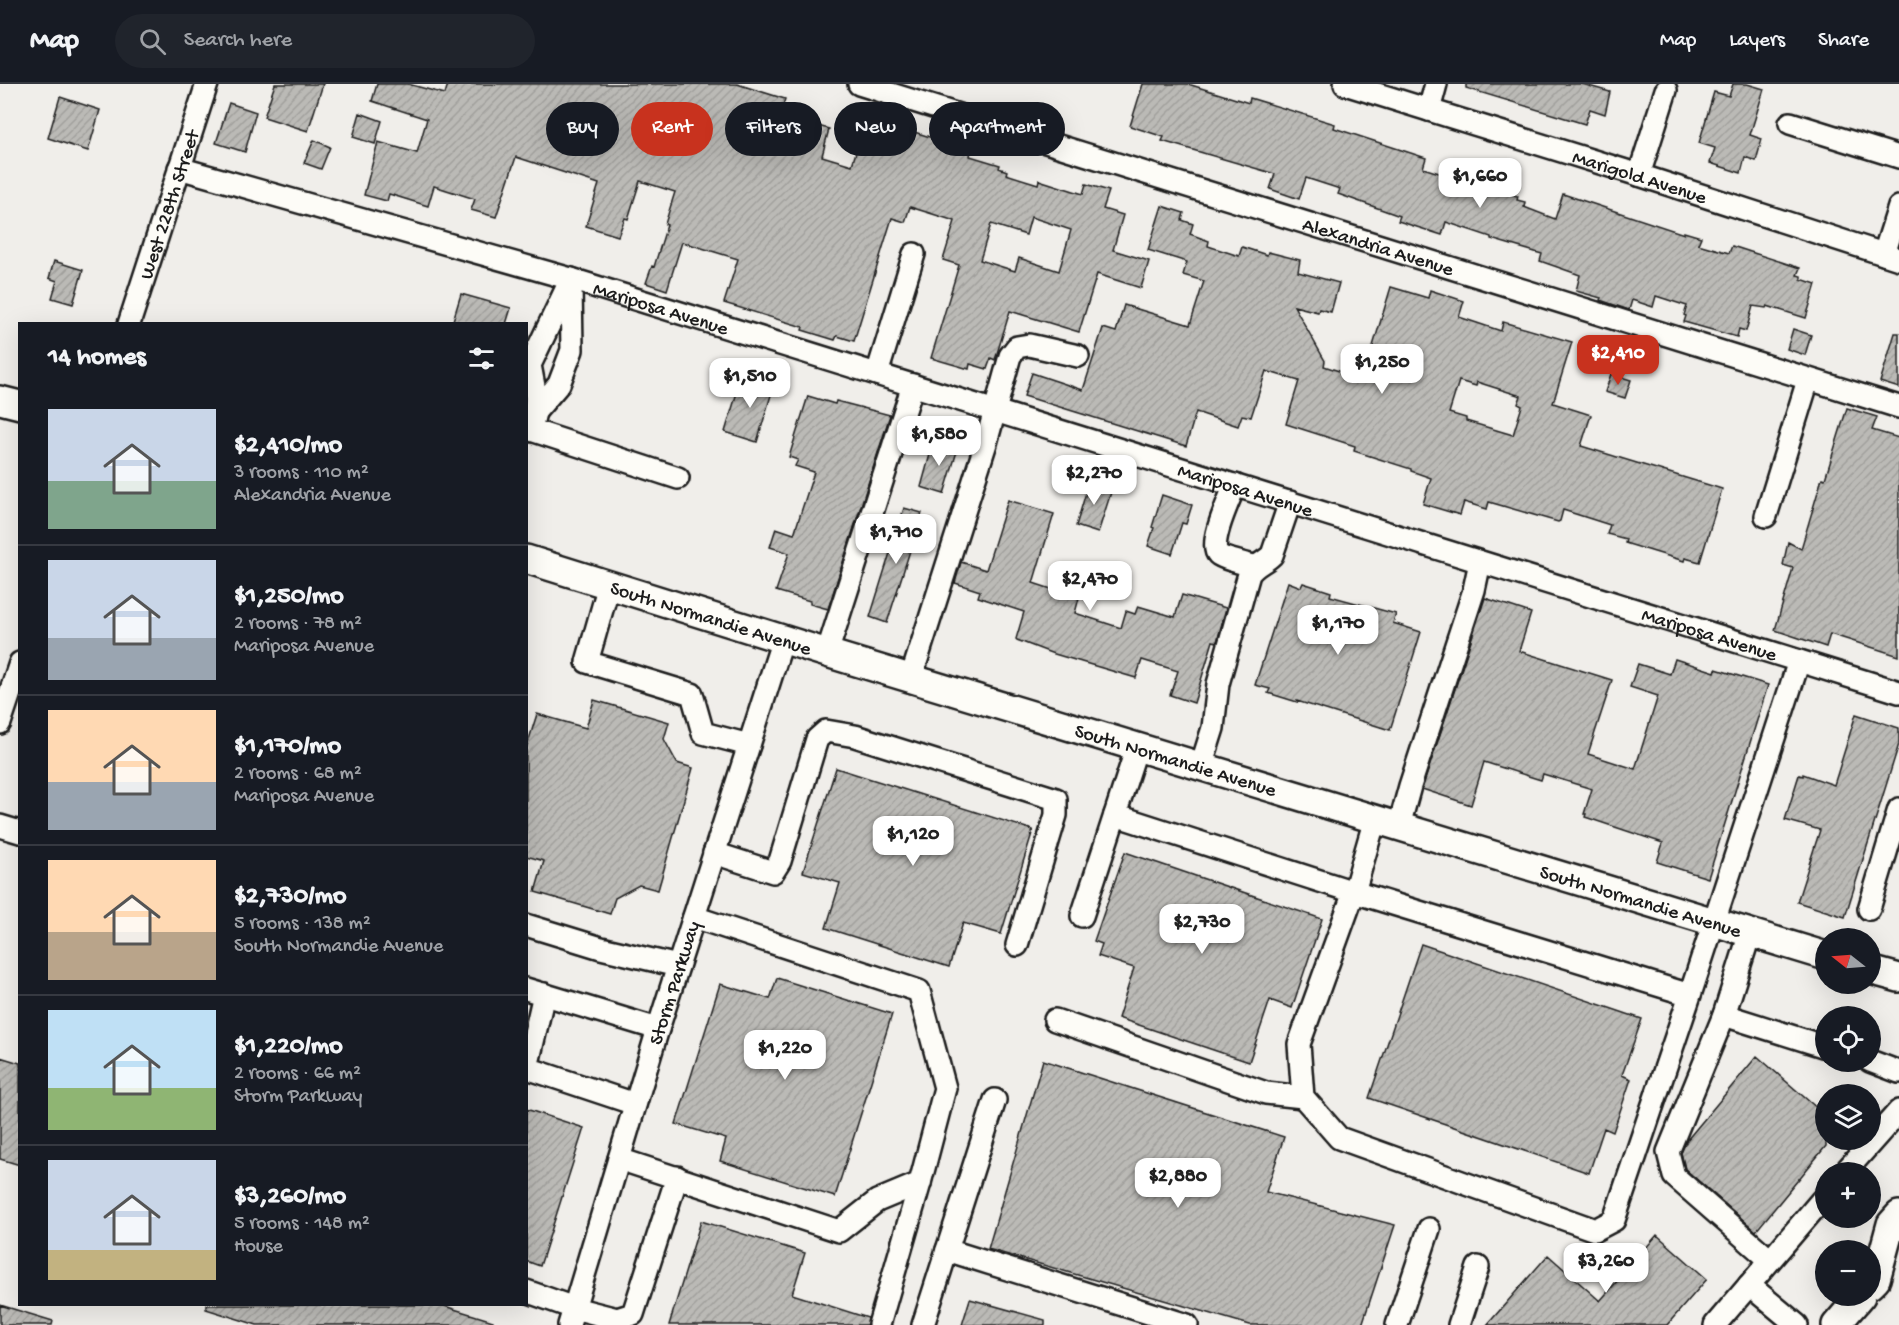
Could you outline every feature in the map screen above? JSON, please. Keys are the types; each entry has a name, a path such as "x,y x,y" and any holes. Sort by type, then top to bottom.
{"main road":[{"path":"0,400 18,404"},
{"name":"South Normandie Avenue","path":"528,560 827,653 1815,953"},
{"path":"1881,973 1899,978"},
{"path":"1881,1265 1891,1224 1899,1215"},
{"path":"1836,1325 1854,1306"}],"street":[{"name":"West 228th Street","path":"130,322 207,84"},
{"name":"Alexandria Avenue","path":"859,84 1899,407"},
{"name":"Marigold Avenue","path":"1345,84 1892,256"},
{"path":"1429,110 1436,84"},
{"path":"1639,175 1666,90"},
{"path":"1790,123 1899,157"},
{"name":"Mariposa Avenue","path":"179,168 571,279 1899,692"},
{"path":"1892,256 1899,207"},
{"path":"878,374 914,254"},
{"path":"531,424 559,384 572,351 571,279"},
{"path":"531,424 536,397 530,365 571,279"},
{"path":"911,678 996,411 1010,357 1017,347 1029,345 1078,356"},
{"path":"1766,516 1808,380"},
{"path":"827,653 914,385"},
{"path":"531,424 678,478"},
{"path":"1235,485 1215,538 1215,550 1219,555 1254,566"},
{"path":"1201,766 1213,728 1218,684 1249,574 1254,566 1266,561 1272,555 1290,502"},
{"path":"1480,562 1413,775 1354,892 1299,1044 1303,1097 1339,1138 1595,1230 1614,1220 1799,661"},
{"path":"609,585 586,662 692,694 703,733 749,745"},
{"name":"Storm Parkway","path":"571,1316 658,1029 783,639"},
{"path":"0,723 12,670"},
{"path":"714,853 773,872 780,861 817,740 826,731 855,736 1056,799 1056,814 1017,945"},
{"path":"1082,916 1137,747"},
{"path":"1869,909 1899,809"},
{"path":"1115,815 1354,892 1690,995"},
{"path":"0,826 18,831"},
{"path":"694,917 919,991 945,1088 879,1325"},
{"path":"528,926 601,948 678,966"},
{"path":"1750,933 1724,1015 1668,1152 1674,1176 1770,1260"},
{"path":"528,1058 535,991 658,1029"},
{"path":"1724,1015 1815,1044"},
{"path":"1055,1020 1266,1094 1303,1097"},
{"path":"1881,1065 1899,1072"},
{"path":"528,1068 635,1104"},
{"path":"923,1325 995,1100"},
{"path":"1854,1162 1899,1111"},
{"path":"619,1159 839,1231 877,1201 920,1183"},
{"path":"528,1292 571,1316 617,1319 633,1314 677,1177"},
{"path":"1715,1325 1815,1208"},
{"path":"1397,1325 1429,1229"},
{"path":"947,1250 1187,1325"},
{"path":"1459,1325 1478,1267"},
{"path":"1749,1285 1797,1325"}],"building":[{"path":"275,84 323,84 308,131 264,117"},
{"path":"377,84 408,84 445,94 448,84 737,84 785,99 784,102 725,102 725,156 822,156 852,165 855,156 917,156 917,133 929,137 929,156 970,156 1000,165 999,168 1007,171 1006,174 1038,184 1039,180 1083,194 1086,184 1109,191 1103,209 1123,215 1113,250 1149,261 1141,288 1097,274 1079,332 1010,311 995,360 991,358 987,369 970,364 969,369 931,358 959,265 943,260 955,221 910,207 905,222 892,218 854,341 837,336 835,340 802,330 803,327 724,303 738,259 682,242 667,290 646,283 652,266 654,267 675,192 640,181 628,219 625,218 618,236 586,226 599,184 516,157 496,217 471,210 475,199 434,186 428,206 389,194 387,201 364,195 378,142 417,153 427,119 372,101","holes":["1031,217 1071,230 1059,271 1019,258 1015,271 980,260 991,224 1026,235"]},
{"path":"1143,84 1188,84 1249,103 1250,98 1335,124 1334,128 1426,158 1423,168 1484,187 1489,172 1510,178 1509,183 1515,185 1512,195 1518,196 1517,200 1525,202 1524,207 1555,219 1563,194 1684,234 1684,232 1701,237 1698,244 1729,253 1732,246 1800,268 1797,275 1801,276 1801,279 1816,284 1806,318 1767,306 1766,308 1753,306 1746,331 1739,329 1737,337 1684,322 1687,306 1656,296 1653,307 1632,300 1629,310 1600,300 1601,298 1576,291 1580,275 1540,261 1542,254 1491,239 1491,237 1446,222 1442,235 1398,221 1400,216 1338,194 1340,189 1306,178 1299,199 1270,189 1275,174 1162,141 1164,137 1130,126"},
{"path":"1466,84 1582,84 1610,92 1605,114 1590,109 1585,124 1466,88"},
{"path":"1733,84 1747,84 1764,89 1750,135 1762,139 1756,161 1745,157 1741,173 1710,163 1715,148 1699,143 1714,92 1729,96"},
{"path":"60,97 100,110 88,151 48,138"},
{"path":"229,103 256,112 245,152 216,143"},
{"path":"360,113 382,121 375,144 353,137"},
{"path":"822,127 829,129 822,156"},
{"path":"314,140 330,147 321,169 304,163"},
{"path":"1162,206 1184,213 1182,220 1193,224 1190,234 1209,241 1208,246 1239,256 1242,247 1267,255 1268,252 1300,260 1298,272 1339,283 1331,312 1319,309 1318,312 1294,306 1325,361 1324,366 1363,379 1391,287 1428,298 1430,290 1464,301 1459,317 1501,331 1503,322 1572,342 1553,403 1591,415 1581,446 1722,489 1700,562 1685,558 1684,561 1625,543 1626,539 1607,534 1610,525 1563,510 1558,522 1489,502 1487,509 1464,502 1460,515 1423,504 1431,478 1411,471 1411,469 1354,451 1355,446 1286,424 1299,381 1266,371 1251,417 1242,415 1238,426 1196,412 1186,446 1024,396 1032,373 1083,390 1103,328 1116,332 1124,305 1190,325 1204,281 1183,275 1187,262 1148,250","holes":["1459,381 1476,386 1477,382 1521,396 1518,404 1522,406 1513,435 1466,421 1466,418 1449,413"]},
{"path":"54,261 83,270 73,304 52,298 57,281 49,278"},
{"path":"461,294 511,308 507,322 453,322"},
{"path":"1793,329 1811,335 1805,355 1787,349"},
{"path":"1895,333 1899,333 1899,388 1880,382"},
{"path":"1611,374 1631,380 1625,398 1605,392"},
{"path":"742,376 774,385 757,442 725,432"},
{"path":"808,396 890,415 828,609 776,591 789,553 770,547 776,528 794,534 814,472 795,466 798,460 789,457"},
{"path":"1847,408 1877,417 1872,430 1899,438 1899,656 1830,634 1826,647 1775,630 1793,568 1783,565 1788,542 1801,549 1822,478 1825,479"},
{"path":"934,440 958,448 944,494 921,487"},
{"path":"1090,479 1113,486 1098,533 1076,526"},
{"path":"1162,495 1192,505 1186,524 1182,523 1172,554 1148,546"},
{"path":"1008,500 1054,514 1033,583 1079,598 1075,613 1121,628 1126,611 1135,614 1138,606 1175,617 1182,595 1226,608 1217,642 1213,641 1194,703 1170,695 1178,671 1142,660 1136,678 1051,653 1017,640 1024,612 978,597 980,591 955,583 961,562 986,570"},
{"path":"904,508 922,513 887,623 870,617"},
{"path":"1288,582 1301,587 1303,583 1331,592 1330,596 1396,614 1393,623 1421,632 1390,730 1268,693 1270,689 1255,685"},
{"path":"1485,598 1531,613 1519,651 1612,680 1588,754 1635,769 1658,696 1630,687 1638,664 1670,674 1675,659 1768,685 1708,878 1657,862 1663,843 1585,817 1592,789 1543,774 1541,780 1484,762 1471,805 1422,789"},
{"path":"594,700 669,722 664,739 677,763 693,768 658,890 639,885 615,898 610,914 535,892 544,861 528,857 528,743 537,714 586,728"},
{"path":"1856,714 1899,728 1899,744 1845,917 1797,902 1820,830 1785,820 1799,775 1803,776 1803,774 1834,785"},
{"path":"836,768 1033,830 1001,934 963,923 949,967 826,928 840,883 803,872"},
{"path":"1125,852 1322,919 1292,1008 1270,1000 1249,1062 1118,1018 1134,968 1098,956 1102,944 1094,941"},
{"path":"1421,944 1642,1019 1622,1075 1631,1079 1613,1132 1604,1128 1589,1173 1369,1098"},
{"path":"777,978 892,1014 835,1197 720,1161 726,1139 676,1124 720,984 770,999"},
{"path":"1757,1056 1815,1106 1815,1150 1823,1150 1756,1231 1685,1169 1681,1153 1687,1140"},
{"path":"0,1057 18,1062 18,1164 0,1159"},
{"path":"1043,1060 1284,1137 1266,1192 1395,1225 1362,1325 1250,1325 988,1249"},
{"path":"528,1110 584,1128 540,1266 528,1262"},
{"path":"701,1221 805,1253 792,1294 868,1318 867,1325 669,1325"},
{"path":"1657,1235 1707,1279 1667,1325 1487,1325 1548,1255 1600,1301"},
{"path":"970,1299 1045,1320 1045,1325 962,1325"},
{"path":"0,1305 53,1321 52,1325 0,1325"},
{"path":"206,1306 444,1306 493,1321 492,1325 257,1325 206,1309"}]}
